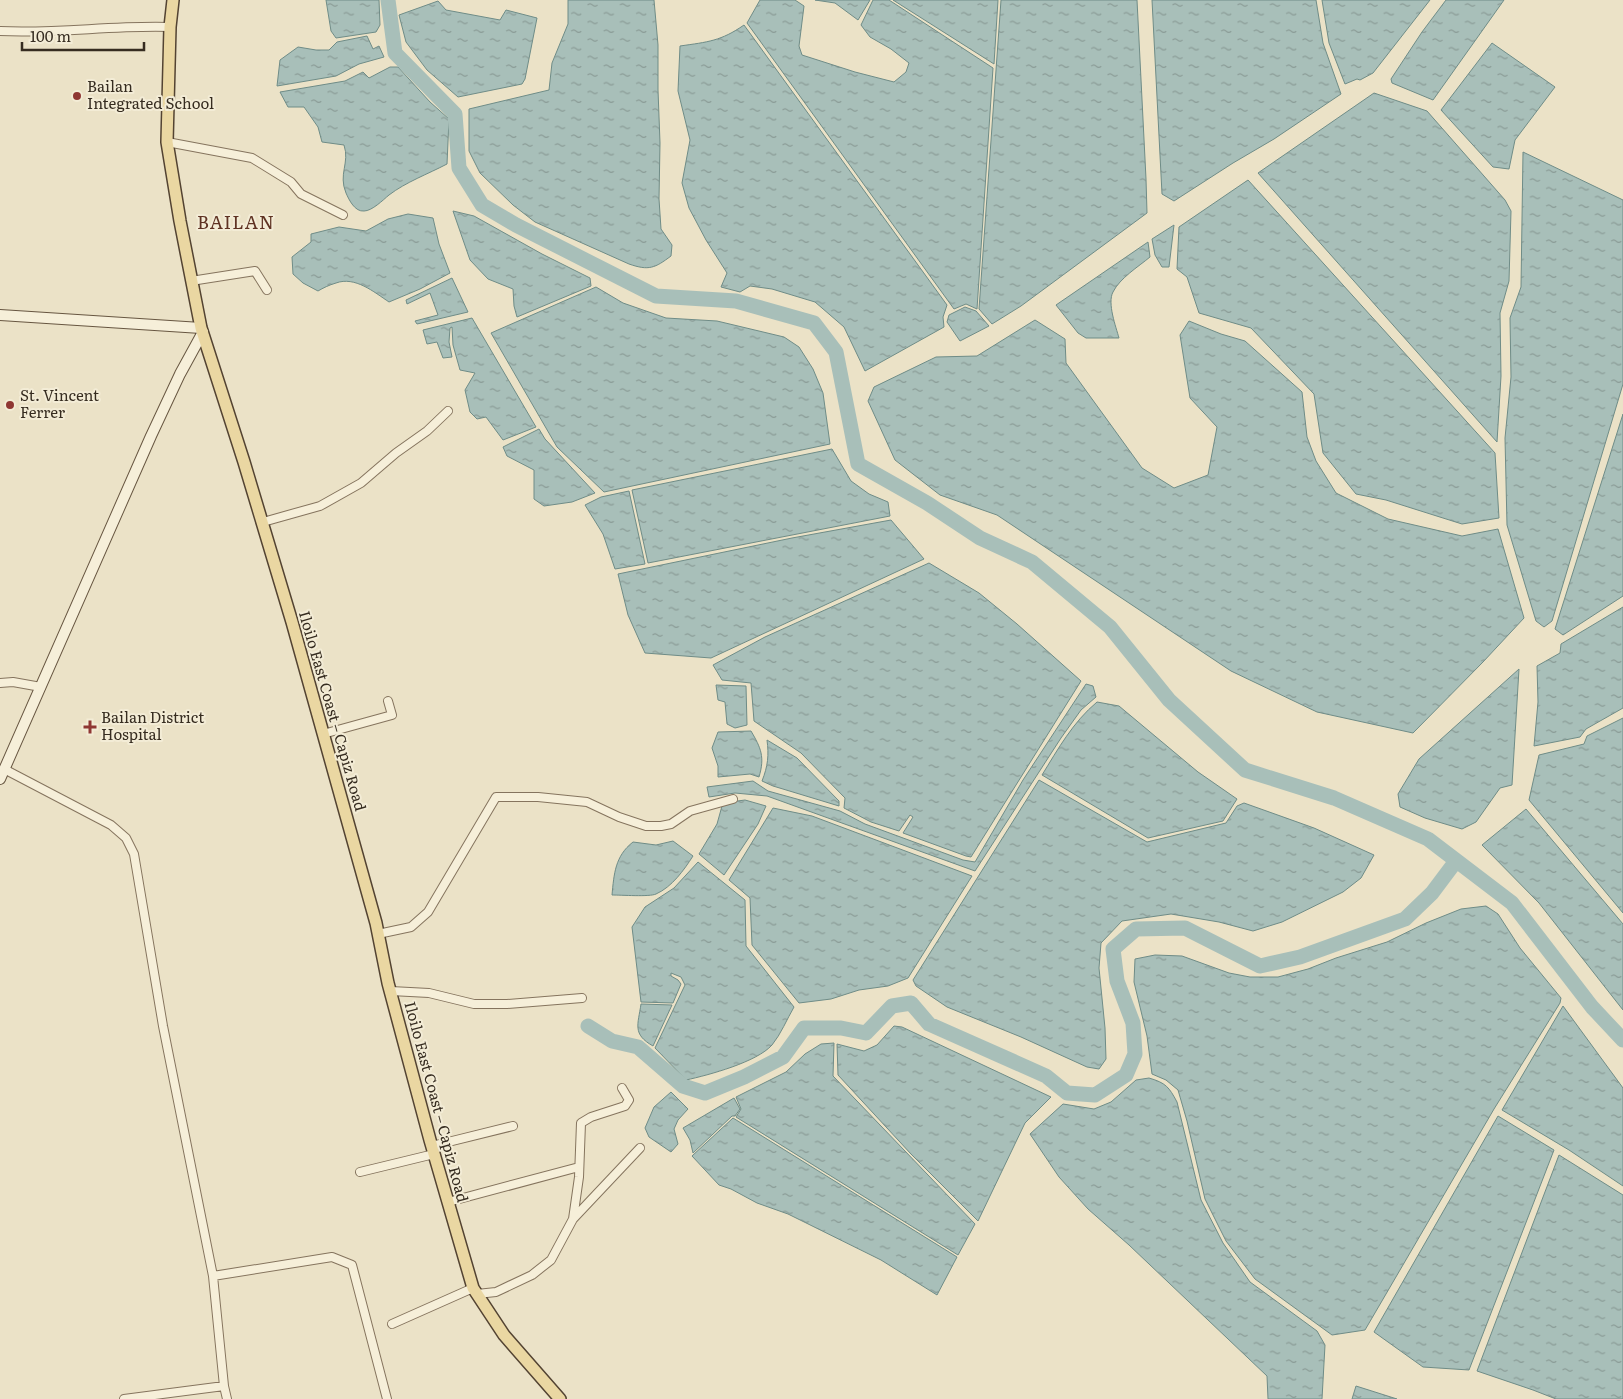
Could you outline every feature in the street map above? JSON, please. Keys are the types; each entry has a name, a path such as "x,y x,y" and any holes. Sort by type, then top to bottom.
{"main road":[{"name":"Iloilo East Coast – Capiz Road","path":"173,0 170,27 167,142 191,281 202,330 263,522 324,734 378,934 433,1150 475,1291 504,1335 560,1399"},
{"path":"0,315 202,330 151,436 0,779"}],"street":[{"path":"0,31 32,32 141,26 170,27"},
{"path":"167,142 252,158 291,182 301,194 343,215"},
{"path":"191,281 255,271 266,290"},
{"path":"263,522 320,506 361,483 396,452 428,431 448,411"},
{"path":"0,683 13,682 40,686"},
{"path":"324,734 392,715 388,701"},
{"path":"4,768 112,825 126,838 134,854 163,1026 213,1276 224,1386 227,1399"},
{"path":"378,934 411,927 428,912 496,797 538,797 587,802 619,817 646,826 671,824 690,811 733,799"},
{"path":"391,991 430,994 474,1004 507,1004 582,998"},
{"path":"573,1219 580,1167 580,1123 591,1117 625,1106 629,1100 622,1088"},
{"path":"360,1172 514,1126"},
{"path":"392,1324 475,1291 496,1292 532,1275 552,1260 573,1219 640,1148"},
{"path":"448,1202 580,1167"},
{"path":"213,1276 332,1256 352,1265 387,1399"},
{"path":"124,1399 224,1386"}],"water":[{"path":"326,0 379,0 380,25 376,32 336,38 331,31"},
{"path":"568,0 654,0 658,45 659,199 661,229 672,245 671,256 656,266 647,268 629,264 535,222 513,205 480,173 469,151 469,109 549,90 552,63 568,24"},
{"path":"760,0 795,0 804,6 799,46 802,55 855,72 894,82 906,72 909,63 891,49 870,37 861,25 873,0 889,0 993,68 977,309 966,304 954,309 747,23"},
{"path":"815,0 870,0 858,20 835,3"},
{"path":"893,0 998,0 994,64"},
{"path":"1001,0 1137,0 1147,213 1021,306 992,324 979,309"},
{"path":"1152,0 1316,0 1323,43 1341,94 1274,139 1174,201 1162,194"},
{"path":"1322,0 1430,0 1373,73 1360,80 1357,79 1345,84 1329,43"},
{"path":"1446,0 1504,0 1433,100 1392,83 1391,79"},
{"path":"438,1 446,10 500,20 506,10 537,18 525,79 522,84 458,97 427,70 406,42 399,15"},
{"path":"744,25 947,305 943,317 944,327 865,371 844,327 815,302 772,289 750,286 740,292 721,287 727,273 689,208 682,183 690,140 678,91 680,46 714,40"},
{"path":"367,36 373,49 379,46 384,57 359,64 336,76 277,86 280,60 298,47 329,50 337,42"},
{"path":"1492,43 1555,87 1515,140 1509,169 1493,167 1441,110"},
{"path":"390,67 398,67 430,102 449,119 447,164 403,186 367,211 361,211 355,208 344,186 343,174 346,157 344,145 322,142 318,127 304,107 288,107 280,92 345,81 363,72 369,78"},
{"path":"1374,93 1427,111 1505,200 1511,211 1509,281 1500,313 1501,376 1497,442 1258,173"},
{"path":"1523,152 1623,200 1623,384 1552,621 1544,627 1536,621 1507,525 1505,438 1511,377 1510,318 1521,287"},
{"path":"1248,180 1495,453 1499,518 1462,524 1386,500 1356,494 1323,453 1314,394 1251,328 1199,313 1187,277 1177,269 1179,227"},
{"path":"453,211 474,216 590,278 591,286 517,317 513,289 488,279 470,260"},
{"path":"408,214 433,218 439,244 450,273 420,289 389,302 357,283 343,281 318,291 303,283 293,274 292,257 311,242 311,234 339,227 366,231 388,219"},
{"path":"1174,225 1169,267 1162,267 1155,255 1152,239"},
{"path":"1148,242 1150,257 1120,282 1111,297 1119,338 1086,338 1078,333 1056,305"},
{"path":"452,278 468,312 417,324 415,321 438,315 430,293 407,304 406,300"},
{"path":"596,287 623,303 666,318 717,321 784,337 799,347 813,369 823,393 830,444 604,492 557,447 491,333"},
{"path":"965,307 976,311 989,326 960,341 947,322 949,315"},
{"path":"472,318 536,427 503,440 486,417 477,419 470,412 465,390 475,373 460,370 453,345 452,327 450,328 449,342 452,357 443,358 437,342 427,344 423,330"},
{"path":"1035,320 1065,339 1066,363 1142,468 1174,488 1208,475 1217,427 1190,398 1180,335 1189,321 1245,341 1302,392 1307,437 1316,461 1336,493 1388,519 1462,536 1498,529 1524,618 1413,733 1317,712 1231,671 997,515 940,495 895,460 868,401 874,387 936,357 977,356"},
{"path":"1623,414 1623,596 1563,635 1555,629"},
{"path":"539,429 545,439 595,493 572,502 544,506 534,499 534,470 507,456 503,447"},
{"path":"832,449 851,481 869,494 888,502 890,516 648,563 632,490"},
{"path":"629,491 645,564 615,569 603,534 585,505 601,497"},
{"path":"891,520 924,559 711,658 645,653 628,615 618,574 792,538"},
{"path":"929,563 979,593 1081,681 971,857 903,833 913,817 910,815 899,831 871,822 844,808 845,798 801,753 754,721 751,683 722,680 713,665 765,637"},
{"path":"1623,607 1623,708 1586,729 1580,737 1534,746 1538,702 1537,666 1560,653 1561,644"},
{"path":"1519,669 1512,785 1500,788 1476,822 1462,829 1425,818 1400,807 1398,794 1419,759"},
{"path":"1086,684 1093,686 1096,697 1081,710 1061,738 975,871 767,796 735,793 709,797 707,787 753,781 768,791 840,811 865,824 963,860 975,862 1023,780"},
{"path":"716,685 746,686 747,725 735,728 727,724 725,702 718,700"},
{"path":"1097,702 1119,706 1198,772 1237,799 1223,821 1148,838 1042,775 1073,727"},
{"path":"1623,718 1623,913 1529,800 1539,755 1584,744 1587,736"},
{"path":"751,731 762,758 759,777 750,774 718,777 718,766 712,748 718,732"},
{"path":"767,740 797,758 839,801 839,806 762,781 768,760"},
{"path":"1039,780 1147,842 1226,823 1237,806 1244,803 1314,828 1374,855 1361,878 1343,892 1282,922 1253,931 1219,922 1171,914 1122,921 1101,943 1099,968 1106,1059 1099,1069 1087,1067 1021,1037 947,1007 916,986 913,980"},
{"path":"745,800 766,806 758,824 724,875 699,854 717,824 722,806 730,802"},
{"path":"773,808 812,816 972,876 908,978 888,986 859,990 831,999 799,1003 752,945 750,898 729,880"},
{"path":"1526,809 1623,924 1623,1010 1539,903 1482,845"},
{"path":"673,841 693,856 672,883 653,895 612,895 616,866 627,847 633,842 656,845"},
{"path":"698,862 745,900 746,946 794,1007 775,1041 765,1051 732,1067 686,1080 655,1048 685,985 681,977 671,973 671,976 681,984 673,1003 641,1002 632,927 645,907 674,888"},
{"path":"1486,906 1498,914 1520,948 1561,998 1560,1003 1494,1109 1365,1330 1332,1335 1255,1279 1226,1241 1205,1199 1178,1090 1166,1080 1152,1074 1147,1036 1134,982 1135,959 1155,955 1182,956 1229,973 1250,977 1278,977 1308,969 1387,942 1461,909"},
{"path":"641,1004 672,1005 653,1046 646,1042 639,1033 638,1023"},
{"path":"1563,1006 1623,1088 1623,1186 1569,1150 1502,1110"},
{"path":"894,1026 902,1027 1051,1097 1025,1123 978,1221 911,1154 838,1075 837,1044 864,1051 877,1045"},
{"path":"834,1043 833,1076 975,1224 958,1255 736,1117 741,1109 736,1097 786,1072 805,1054 821,1044"},
{"path":"1149,1078 1166,1086 1177,1102 1201,1200 1223,1243 1250,1282 1317,1331 1325,1345 1322,1399 1268,1399 1267,1376 1129,1245 1088,1209 1059,1177 1030,1134 1063,1104 1094,1109 1111,1102 1136,1080"},
{"path":"671,1092 688,1109 678,1120 674,1129 678,1144 671,1152 649,1137 645,1128 654,1107"},
{"path":"734,1098 740,1109 735,1116 732,1116 693,1153 690,1140 683,1128"},
{"path":"1498,1116 1554,1150 1469,1370 1423,1367 1374,1332"},
{"path":"733,1118 957,1257 937,1295 881,1260 788,1214 757,1203 731,1189 719,1185 692,1156"},
{"path":"1559,1155 1623,1195 1623,1399 1556,1399 1477,1371"},
{"path":"1356,1386 1397,1399 1352,1399"}],"waterway":[{"path":"388,0 395,53 455,114 459,168 482,205 516,225 656,296 736,301 814,323 836,352 858,464 927,503 980,538 1032,562 1110,627 1169,700 1245,770 1334,798 1428,839 1512,903 1592,1007 1623,1040"},
{"path":"588,1026 612,1041 638,1047 683,1086 705,1093 744,1077 783,1057 804,1028 841,1028 866,1033 892,1006 911,1003 929,1024 1046,1076 1067,1093 1095,1095 1126,1075 1135,1054 1133,1023 1117,981 1113,949 1136,929 1185,928 1260,966 1300,957 1405,919 1432,893 1456,861"}],"place":[{"name":"Bailan Integrated School","path":"77,96"},
{"name":"St. Vincent Ferrer","path":"10,405"},
{"name":"Bailan District Hospital","path":"90,727"}],"district":[{"name":"BAILAN","path":"236,223"}]}
